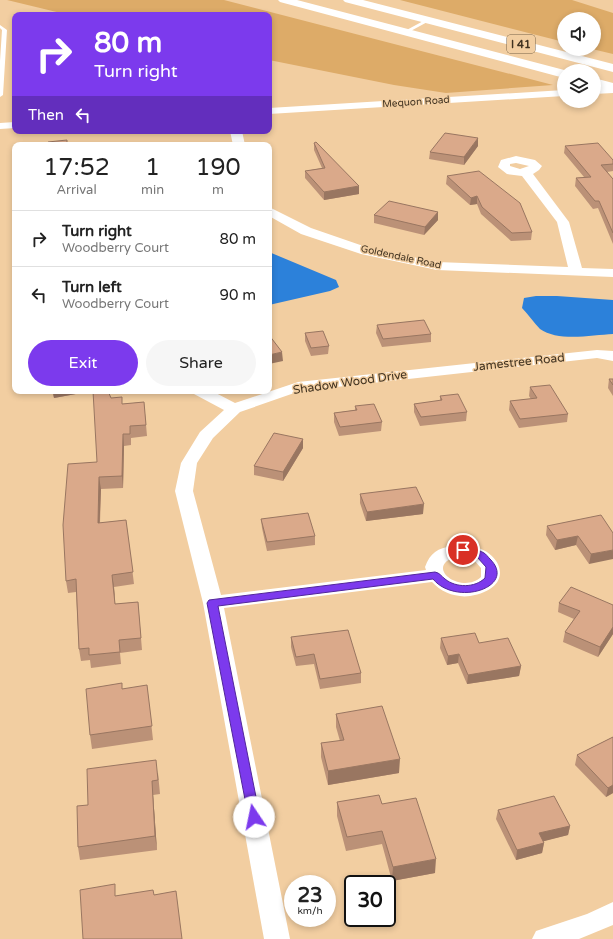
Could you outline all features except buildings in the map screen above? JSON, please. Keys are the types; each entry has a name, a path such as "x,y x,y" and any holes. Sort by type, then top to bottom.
{"highway":[{"name":"I 41","path":"284,0 557,72"},
{"name":"I 41","path":"349,0 613,68"},
{"path":"601,84 613,87"}],"street":[{"path":"601,91 613,90"},
{"name":"Mequon Road","path":"272,111 557,93"},
{"path":"0,126 12,125"},
{"path":"525,172 563,222 576,271"},
{"name":"Goldendale Road","path":"272,213 306,230 366,251 437,266 613,273"},
{"name":"Jamestree Road","path":"425,372 597,354 613,356"},
{"name":"Shadow Wood Drive","path":"277,939 213,603 184,492 189,463 206,436 234,409 298,387 425,372"},
{"path":"206,394 234,409"},
{"path":"213,603 435,575"},
{"path":"545,939 593,923 613,913"}],"lane":[{"path":"405,32 429,20"},
{"path":"0,26 5,30 0,95"}],"shaded area":[{"path":"7,0 224,0 270,12 57,12"},
{"path":"400,0 572,0 613,13 613,54 601,51 601,12 557,12 557,40"},
{"path":"272,12 553,85 446,93 394,85 272,61"}],"water":[{"path":"272,253 336,280 339,287 330,291 272,304"},
{"path":"536,296 613,300 613,334 565,337 547,333 540,329 522,308 524,298"}],"route":[{"path":"254,817 213,603 435,575 440,581 457,589 467,590 477,588 485,584 490,579 492,572 491,566 487,560 480,555 463,550"}]}
